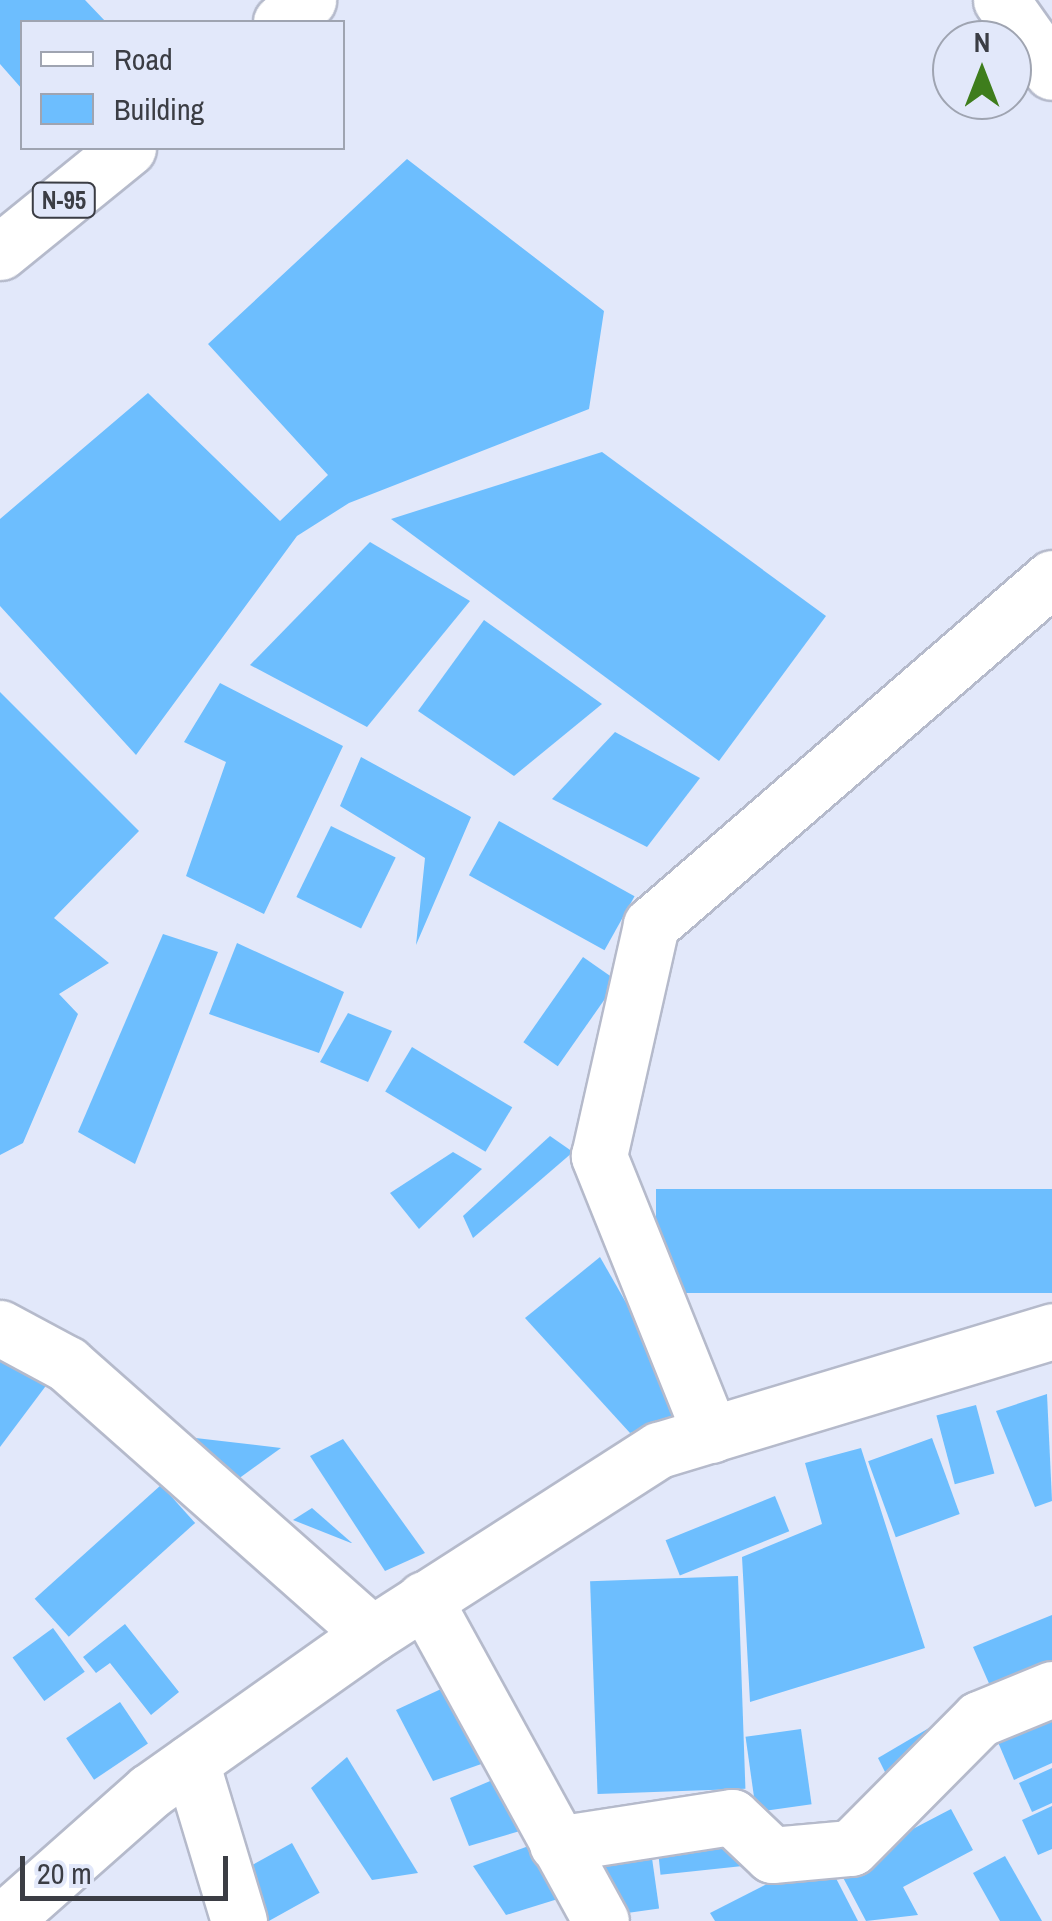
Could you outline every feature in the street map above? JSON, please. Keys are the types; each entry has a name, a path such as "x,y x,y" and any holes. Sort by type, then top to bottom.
{"main road":[{"path":"283,20 308,0"},
{"path":"1001,0 1052,72"},
{"name":"N-95","path":"0,252 126,150"},
{"path":"711,1436 599,1156 651,925 1052,578"},
{"path":"0,1328 67,1364 372,1634"},
{"path":"3,1921 191,1762 372,1634 659,1450 1052,1330"},
{"path":"424,1600 601,1921"},
{"path":"557,1844 732,1817 772,1855 852,1848 979,1718 1052,1689"},
{"path":"191,1762 239,1921"}],"building":[{"path":"0,0 85,0 104,20 20,20 20,87 0,64"},
{"path":"407,159 604,311 589,409 349,503 297,536 136,755 0,606 0,519 148,393 280,521 328,475 208,344"},
{"path":"602,452 826,616 719,761 391,519"},
{"path":"370,542 470,601 367,727 250,665"},
{"path":"484,620 602,704 514,776 418,711"},
{"path":"220,683 343,746 264,914 186,876 226,762 184,742"},
{"path":"0,692 139,831 54,918 109,963 59,994 78,1014 23,1143 0,1155"},
{"path":"615,732 700,778 647,847 552,799"},
{"path":"361,757 471,817 416,945 425,858 340,806"},
{"path":"499,821 635,896 605,950 469,875"},
{"path":"331,826 396,858 361,929 296,897"},
{"path":"163,934 218,952 135,1164 78,1132"},
{"path":"237,943 344,992 319,1053 209,1014"},
{"path":"583,957 617,981 558,1066 523,1042"},
{"path":"348,1013 392,1031 368,1082 320,1062"},
{"path":"412,1047 512,1107 486,1152 385,1092"},
{"path":"550,1136 573,1152 473,1238 463,1216"},
{"path":"453,1152 482,1169 419,1229 390,1193"},
{"path":"656,1189 1052,1189 1052,1293 656,1293"},
{"path":"600,1257 689,1413 630,1433 525,1318"},
{"path":"0,1349 48,1383 0,1447"},
{"path":"1047,1394 1052,1501 1035,1507 996,1411"},
{"path":"976,1405 994,1474 955,1484 936,1416"},
{"path":"161,1434 281,1448 223,1490"},
{"path":"932,1438 960,1514 896,1537 868,1461"},
{"path":"343,1439 425,1553 385,1571 310,1456"},
{"path":"861,1448 925,1648 750,1702 742,1557 822,1524 805,1463"},
{"path":"161,1485 195,1523 69,1637 35,1599"},
{"path":"775,1496 789,1531 680,1575 666,1540"},
{"path":"312,1508 352,1543 293,1520"},
{"path":"738,1576 745,1789 598,1794 590,1581"},
{"path":"1052,1615 1052,1674 995,1697 973,1647"},
{"path":"125,1624 179,1692 151,1715 110,1663 96,1673 83,1657"},
{"path":"53,1628 85,1672 44,1701 13,1657"},
{"path":"454,1683 487,1762 433,1781 396,1710"},
{"path":"1052,1701 1052,1763 1014,1780 992,1728"},
{"path":"120,1702 148,1743 94,1780 66,1738"},
{"path":"929,1728 937,1755 895,1792 878,1758"},
{"path":"801,1729 812,1804 756,1812 746,1737"},
{"path":"347,1757 418,1873 372,1880 311,1788"},
{"path":"1052,1768 1052,1803 1032,1812 1019,1783"},
{"path":"502,1776 520,1831 469,1846 450,1798"},
{"path":"1052,1806 1052,1849 1038,1855 1022,1820"},
{"path":"951,1809 973,1850 903,1887 918,1915 866,1921 838,1868"},
{"path":"741,1827 745,1866 661,1875 656,1836"},
{"path":"548,1839 574,1894 506,1915 473,1866"},
{"path":"292,1843 320,1893 268,1921 240,1872"},
{"path":"824,1855 858,1921 715,1921 710,1913"},
{"path":"1005,1856 1042,1921 1000,1921 973,1873"},
{"path":"652,1858 659,1909 608,1916 601,1865"}]}
